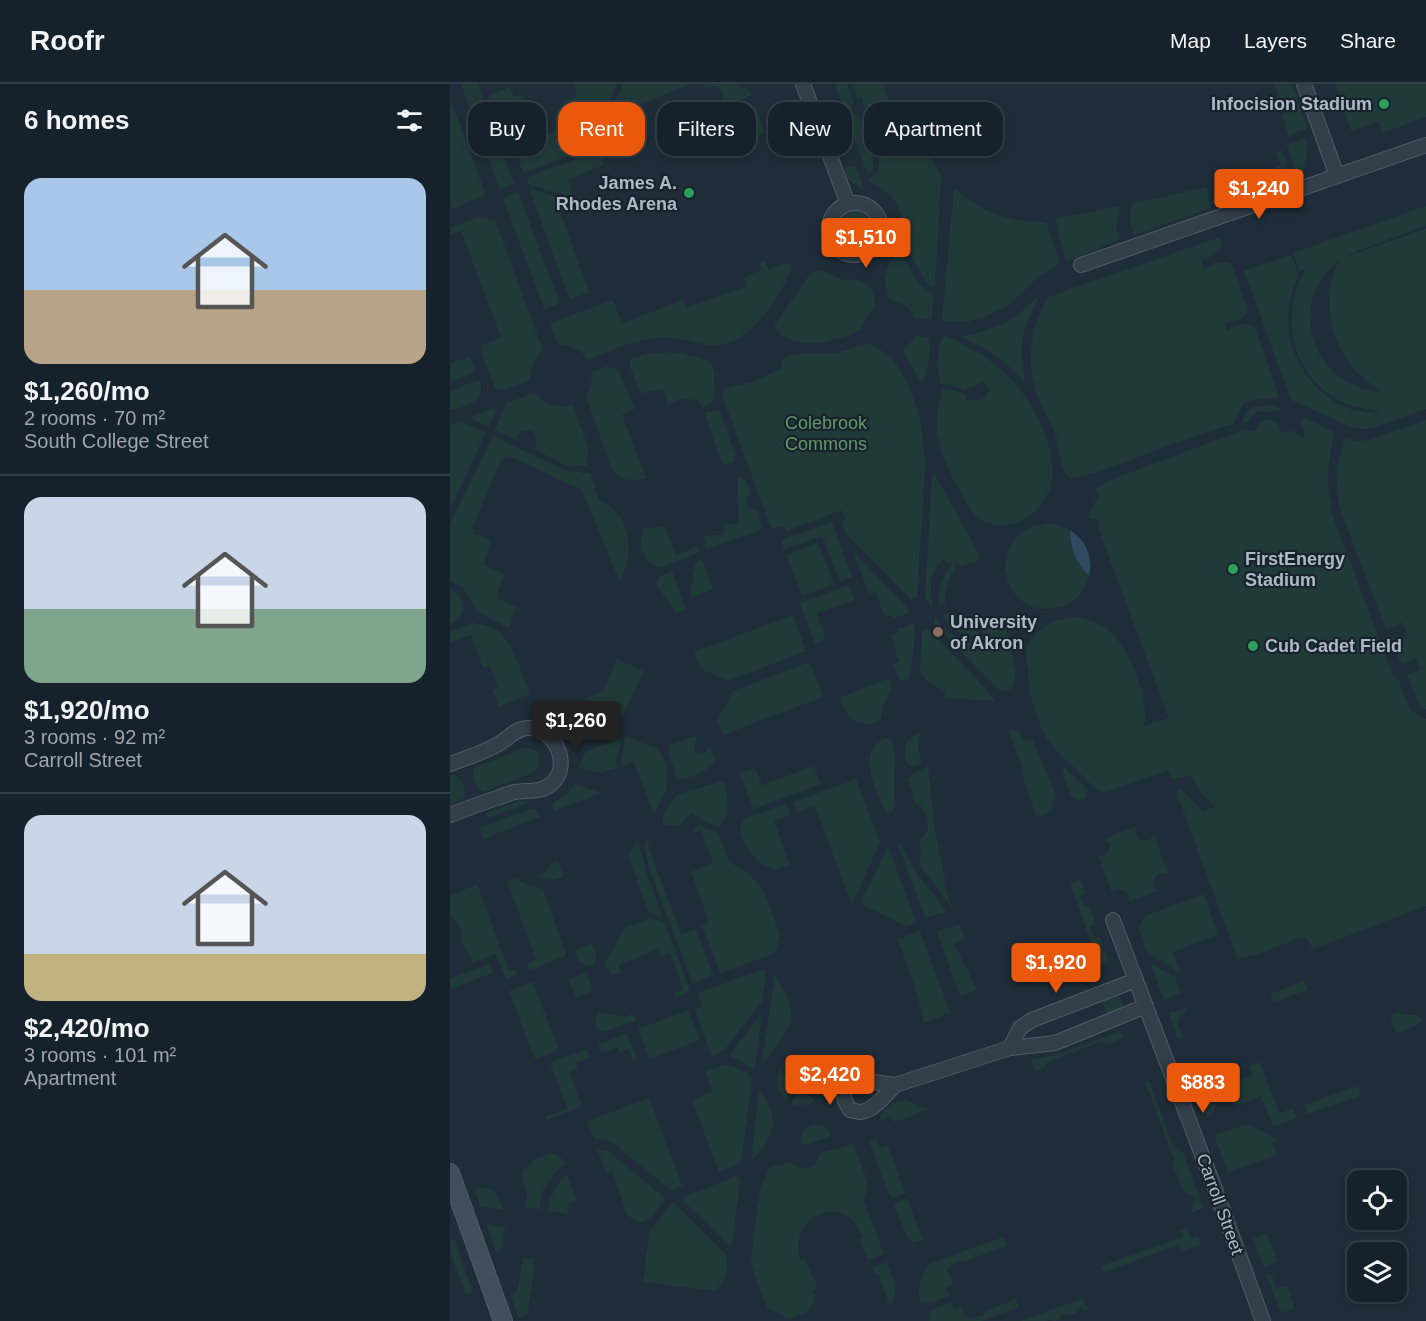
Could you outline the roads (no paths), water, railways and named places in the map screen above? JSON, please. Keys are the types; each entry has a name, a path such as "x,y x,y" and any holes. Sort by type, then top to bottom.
{"main road":[{"path":"450,1173 503,1321"}],"street":[{"path":"804,84 848,204"},
{"path":"1304,84 1337,176"},
{"path":"1081,265 1426,145"},
{"path":"450,764 499,744 517,731 528,728 538,730 552,739 557,747 561,763 556,778 550,785 526,793 514,792 450,815"},
{"name":"Carroll Street","path":"1113,920 1263,1321"},
{"path":"1010,1048 1020,1028 1032,1020 1136,980"},
{"path":"895,1084 1010,1048 1055,1042 1146,1006"}],"water":[{"path":"1070,530 1087,550 1090,562 1089,576 1075,555"}],"place":[{"name":"Infocision Stadium","path":"1384,104"},
{"name":"James A. Rhodes Arena","path":"689,193"},
{"name":"FirstEnergy Stadium","path":"1233,569"},
{"name":"University of Akron","path":"938,632"},
{"name":"Cub Cadet Field","path":"1253,646"}],"park label":[{"name":"Colebrook Commons","path":"826,433"}]}
